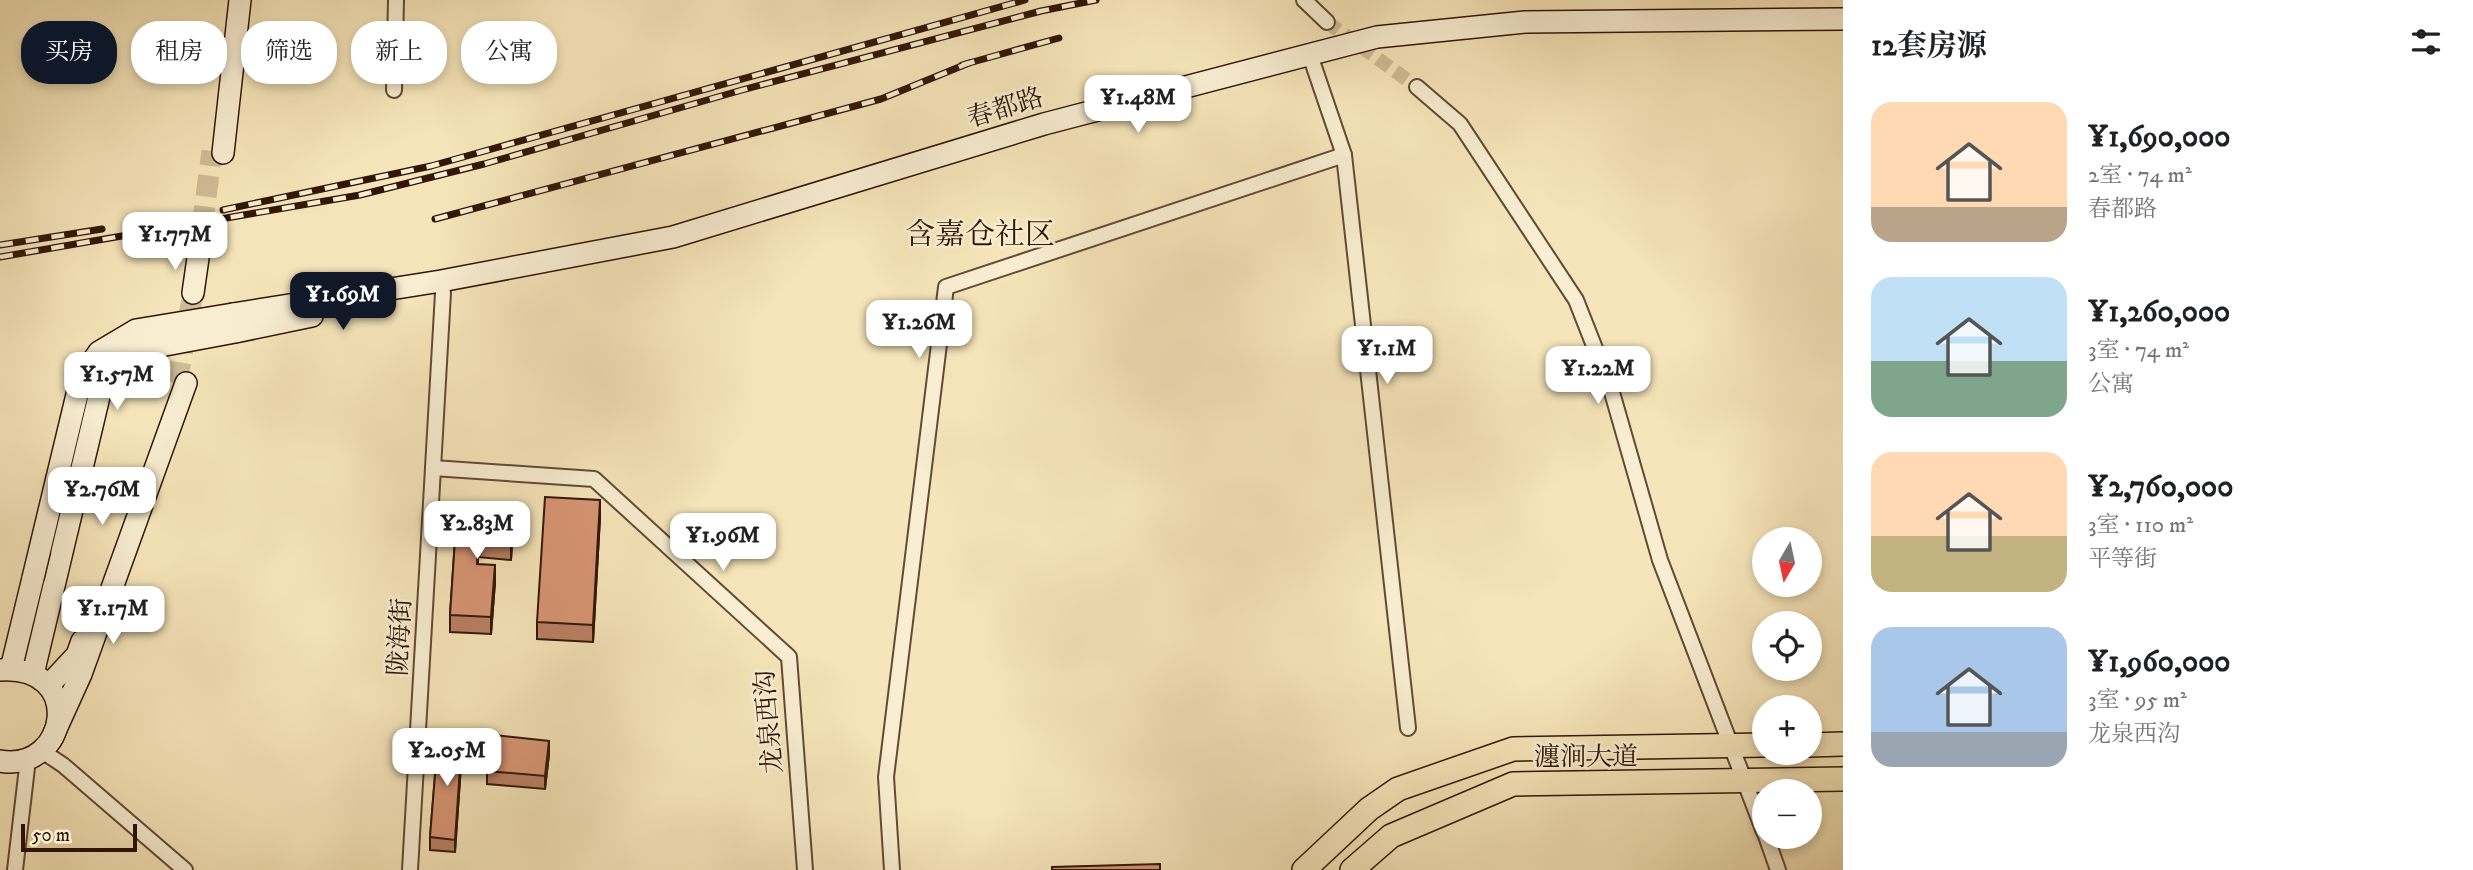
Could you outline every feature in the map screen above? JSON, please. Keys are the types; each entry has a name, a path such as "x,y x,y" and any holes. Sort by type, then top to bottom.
{"main road":[{"path":"228,0 218,152 240,0"},
{"name":"春都路","path":"28,642 102,384 113,367 144,349 234,323 442,287 677,251 1048,137 1311,61 1377,37 1525,22 1843,19"},
{"name":"春都路","path":"1311,61 1526,35 1843,33"},
{"path":"197,293 203,258"},
{"path":"41,679 77,655 181,383 81,674 41,749"},
{"path":"5,669 28,642"},
{"path":"0,761 12,763 41,749 57,722 58,702 41,679 28,642"},
{"path":"5,669 17,668 41,679"},
{"path":"1822,745 1843,744"},
{"name":"瀍涧大道","path":"1304,870 1369,810 1398,789 1513,749 1752,745"},
{"name":"瀍涧大道","path":"1352,870 1391,836 1513,784 1843,779"}],"street":[{"path":"394,90 397,0"},
{"path":"1304,0 1327,22"},
{"path":"1311,61 1344,155 1408,728"},
{"path":"1417,88 1460,124 1576,300 1611,389 1660,561 1752,800"},
{"path":"892,870 886,777 946,287 1344,155"},
{"name":"陇海街","path":"410,870 442,287"},
{"name":"龙泉西沟","path":"433,468 594,480 789,657 805,870"},
{"path":"16,870 41,749 184,870"},
{"path":"1770,849 1778,870"}],"building":[{"path":"545,497 600,500 593,625 537,622"},
{"path":"467,507 513,510 511,543 478,541 477,564 495,565 491,617 450,615 456,524 466,524"},
{"path":"494,735 549,741 545,776 487,771 489,758 483,757 484,744"},
{"path":"438,738 469,741 468,753 461,753 455,840 430,837"},
{"path":"1160,864 1160,870 1052,870 1052,867"}],"tunnel":[{"path":"1327,22 1417,87"},
{"path":"198,258 212,151"},
{"path":"177,383 193,293"}],"railway":[{"path":"223,210 431,166 1025,0"},
{"path":"0,257 360,195 484,164 742,90 1041,11 1096,0"},
{"path":"962,65 1059,38"},
{"path":"435,219 881,99 969,63"},
{"path":"0,245 102,229"}],"district":[{"name":"含嘉仓社区","path":"980,234"}]}
